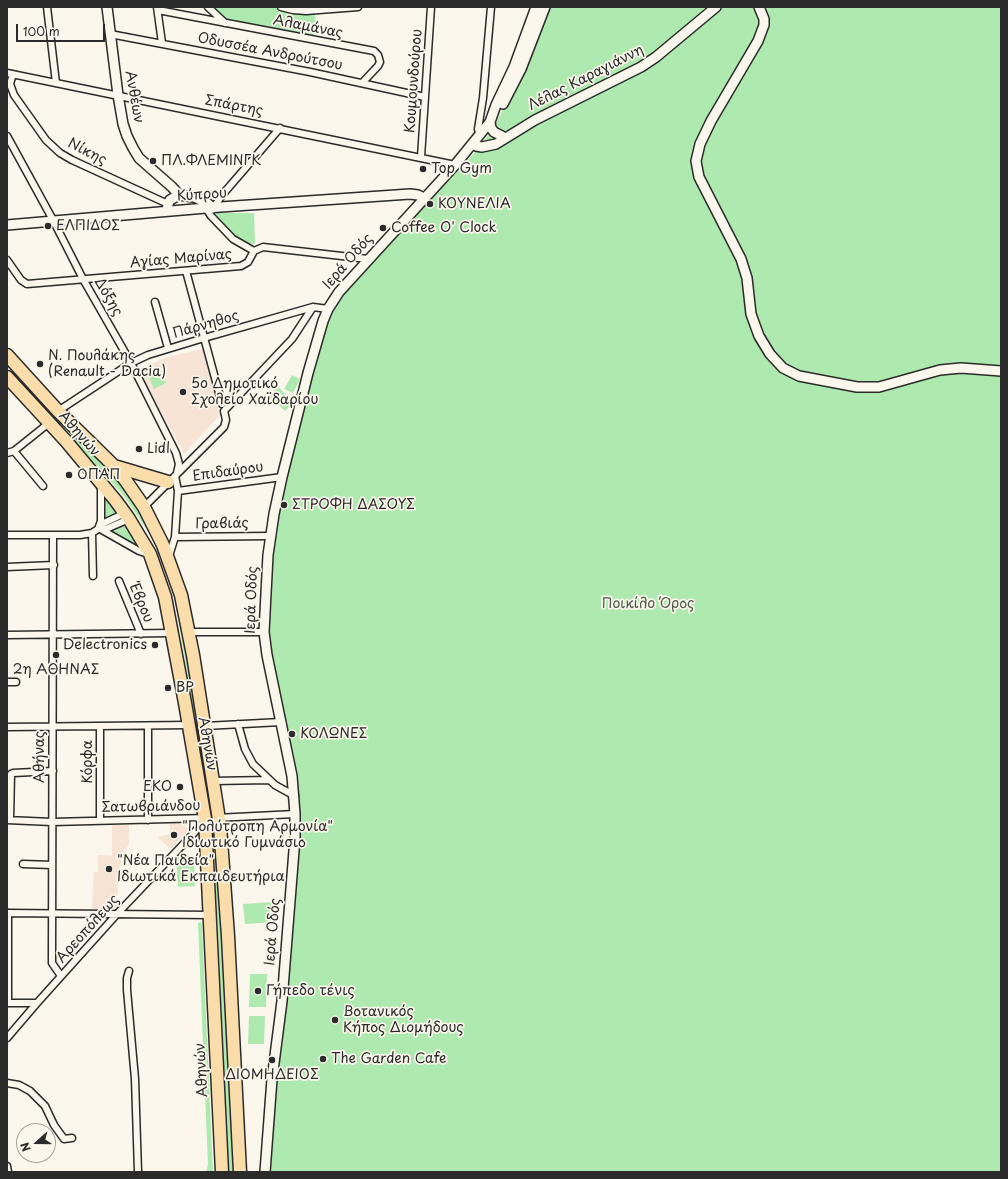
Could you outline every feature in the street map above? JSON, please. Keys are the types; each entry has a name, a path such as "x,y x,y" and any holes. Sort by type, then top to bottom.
{"highway":[{"name":"Αθηνών","path":"7,355 58,411 113,465 126,481 144,507 168,557 181,595 189,632 219,817 228,936 240,1172"},
{"name":"Αθηνών","path":"7,377 101,483 127,516 150,554 162,586 189,725 205,819 222,1172"},
{"path":"113,465 174,477"}],"street":[{"path":"46,7 56,83"},
{"name":"Ανθέων","path":"107,7 123,124 139,158 179,195"},
{"path":"208,7 225,23"},
{"path":"281,7 306,11 358,7"},
{"name":"Κουμουνδούρου","path":"421,157 431,7"},
{"path":"480,136 478,129 483,98 491,7"},
{"name":"Ιερά Οδός","path":"492,120 496,106 514,66 536,7"},
{"name":"Ιερά Οδός","path":"265,1172 272,1079 283,987 295,838 294,796 264,632 266,576 270,536 282,476 308,373 328,309 339,292 455,165 480,136 501,108 521,69 544,7"},
{"name":"Λέλας Καραγιάννη","path":"480,136 489,140 502,136 641,67 656,57 716,7"},
{"path":"759,7 764,19 764,25 758,40 711,121 700,144 696,162 699,177 741,259 747,278 751,314 754,325 767,349 776,361 790,372 799,376 857,387 879,386 940,370 961,368 1001,372"},
{"path":"157,8 162,43"},
{"name":"Αλαμάνας","path":"157,8 225,23 374,51 378,55 380,62 362,83"},
{"name":"Οδυσσέα Ανδρούτσου","path":"110,34 162,43 425,97"},
{"name":"Σπάρτης","path":"10,74 455,165"},
{"name":"Νίκης","path":"10,74 10,84 14,95 46,140 60,153 167,208"},
{"path":"492,120 491,128 494,132 502,136"},
{"name":"Λέλας Καραγιάννη","path":"474,143 479,147 496,144 522,127"},
{"path":"210,208 280,128"},
{"name":"Δόξης","path":"7,136 84,279 132,363 176,453 179,464 174,477"},
{"path":"167,208 170,200 179,195 194,197 207,203 210,208 211,216 232,239 254,251 263,248 368,259"},
{"name":"Κύπρου","path":"7,225 167,208 210,208 418,195 424,198"},
{"path":"399,196 408,199 416,208"},
{"name":"Αγίας Μαρίνας","path":"7,260 21,280 25,283 241,266 248,262 254,251"},
{"path":"186,271 222,404"},
{"path":"155,302 168,348"},
{"path":"144,507 224,427 226,420 224,411 292,339 313,308"},
{"name":"Πάρνηθος","path":"58,411 132,363 168,348 313,308 328,309"},
{"path":"7,453 14,451 49,423"},
{"path":"14,451 43,486"},
{"name":"Επιδαύρου","path":"178,491 282,476"},
{"path":"168,557 174,537 178,491 174,477"},
{"path":"100,529 101,483"},
{"path":"7,535 80,535 92,533 100,529 104,523 127,516"},
{"path":"100,529 139,552 150,554"},
{"path":"92,533 93,576"},
{"name":"Αθήνας","path":"53,535 52,963 61,976"},
{"name":"Γραβιάς","path":"174,537 270,536"},
{"path":"7,567 54,565"},
{"name":"Έβρου","path":"119,581 141,634"},
{"path":"189,632 264,632"},
{"path":"7,635 172,633"},
{"path":"7,682 16,682"},
{"path":"205,726 281,722"},
{"path":"238,724 248,757 253,764 269,780 294,796"},
{"path":"7,727 189,725"},
{"path":"148,726 148,820"},
{"name":"Κόρφα","path":"100,727 100,820"},
{"path":"9,820 11,774 52,771"},
{"path":"213,781 269,780"},
{"name":"Σατωβριάνδου","path":"9,820 52,822 205,819 219,817 295,814"},
{"name":"Αρεοπόλεως","path":"7,1038 117,914 193,834 205,819"},
{"path":"23,864 52,865"},
{"path":"37,1003 8,1003 8,913 210,915"},
{"path":"129,971 127,978 127,990 135,1079 138,1172"},
{"path":"7,1083 19,1085 30,1090 44,1106 54,1125 64,1139 72,1138"},
{"path":"7,1166 8,1172"}],"shaded area":[{"name":"5ο Δημοτικό Σχολείο Χαϊδαρίου","path":"203,349 220,415 184,454 139,370 167,357"},
{"name":"\"Πολύτροπη Αρμονία\" Ιδιωτικό Γυμνάσιο","path":"181,822 189,830 170,849 158,837 170,834 170,824"},
{"name":"\"Νέα Παιδεία\" Ιδιωτικά Εκπαιδευτήρια","path":"112,825 129,825 129,844 124,851 120,866 116,909 92,909 94,872 98,872 98,855 112,856"}],"green space":[{"path":"212,7 320,7 314,8 316,24 313,38 225,19"},
{"name":"Ποικίλο Όρος","path":"546,7 1001,7 1001,1172 265,1172 295,814 267,655 274,514 328,309 477,150 494,127 516,83"},
{"path":"215,213 254,213 255,244 245,243 234,237"},
{"path":"7,358 133,497 152,531 177,595 200,726 194,711 174,595 161,557 149,533 124,496 7,366"},
{"path":"159,368 166,383 154,389 147,373"},
{"path":"292,375 300,379 293,393 284,389"},
{"path":"278,387 294,402 285,411 269,396"},
{"path":"103,496 118,513 104,519"},
{"path":"125,526 136,545 112,532"},
{"path":"213,826 216,826 220,917 223,928 234,1172 229,1172"},
{"path":"194,856 195,886 178,887 176,857"},
{"path":"272,902 274,922 245,924 243,904"},
{"path":"201,922 213,1172 206,1172 208,1165 198,923"},
{"name":"Γήπεδο τένις","path":"250,974 267,974 266,1007 249,1007"},
{"name":"Γήπεδο τένις","path":"249,1016 265,1016 264,1044 248,1044"}],"place":[{"name":"ΠΛ.ΦΛΕΜΙΝΓΚ","path":"153,161"},
{"name":"Top Gym","path":"423,169"},
{"name":"ΚΟΥΝΕΛΙΑ","path":"430,204"},
{"name":"ΕΛΠΙΔΟΣ","path":"48,226"},
{"name":"Coffee O' Clock","path":"383,228"},
{"name":"Ν. Πουλάκης (Renault - Dacia)","path":"40,364"},
{"name":"5ο Δημοτικό Σχολείο Χαϊδαρίου","path":"183,392"},
{"name":"Lidl","path":"139,449"},
{"name":"ΟΠΑΠ","path":"69,475"},
{"name":"ΣΤΡΟΦΗ ΔΑΣΟΥΣ","path":"284,505"},
{"name":"Delectronics","path":"155,645"},
{"name":"2η ΑΘΗΝΑΣ","path":"56,655"},
{"name":"BP","path":"168,688"},
{"name":"ΚΟΛΩΝΕΣ","path":"292,734"},
{"name":"EKO","path":"180,787"},
{"name":"\"Πολύτροπη Αρμονία\" Ιδιωτικό Γυμνάσιο","path":"174,835"},
{"name":"\"Νέα Παιδεία\" Ιδιωτικά Εκπαιδευτήρια","path":"109,869"},
{"name":"Γήπεδο τένις","path":"258,991"},
{"name":"Βοτανικός Κήπος Διομήδους","path":"335,1020"},
{"name":"The Garden Cafe","path":"323,1059"},
{"name":"ΔΙΟΜΗΔΕΙΟΣ","path":"272,1060"}]}
